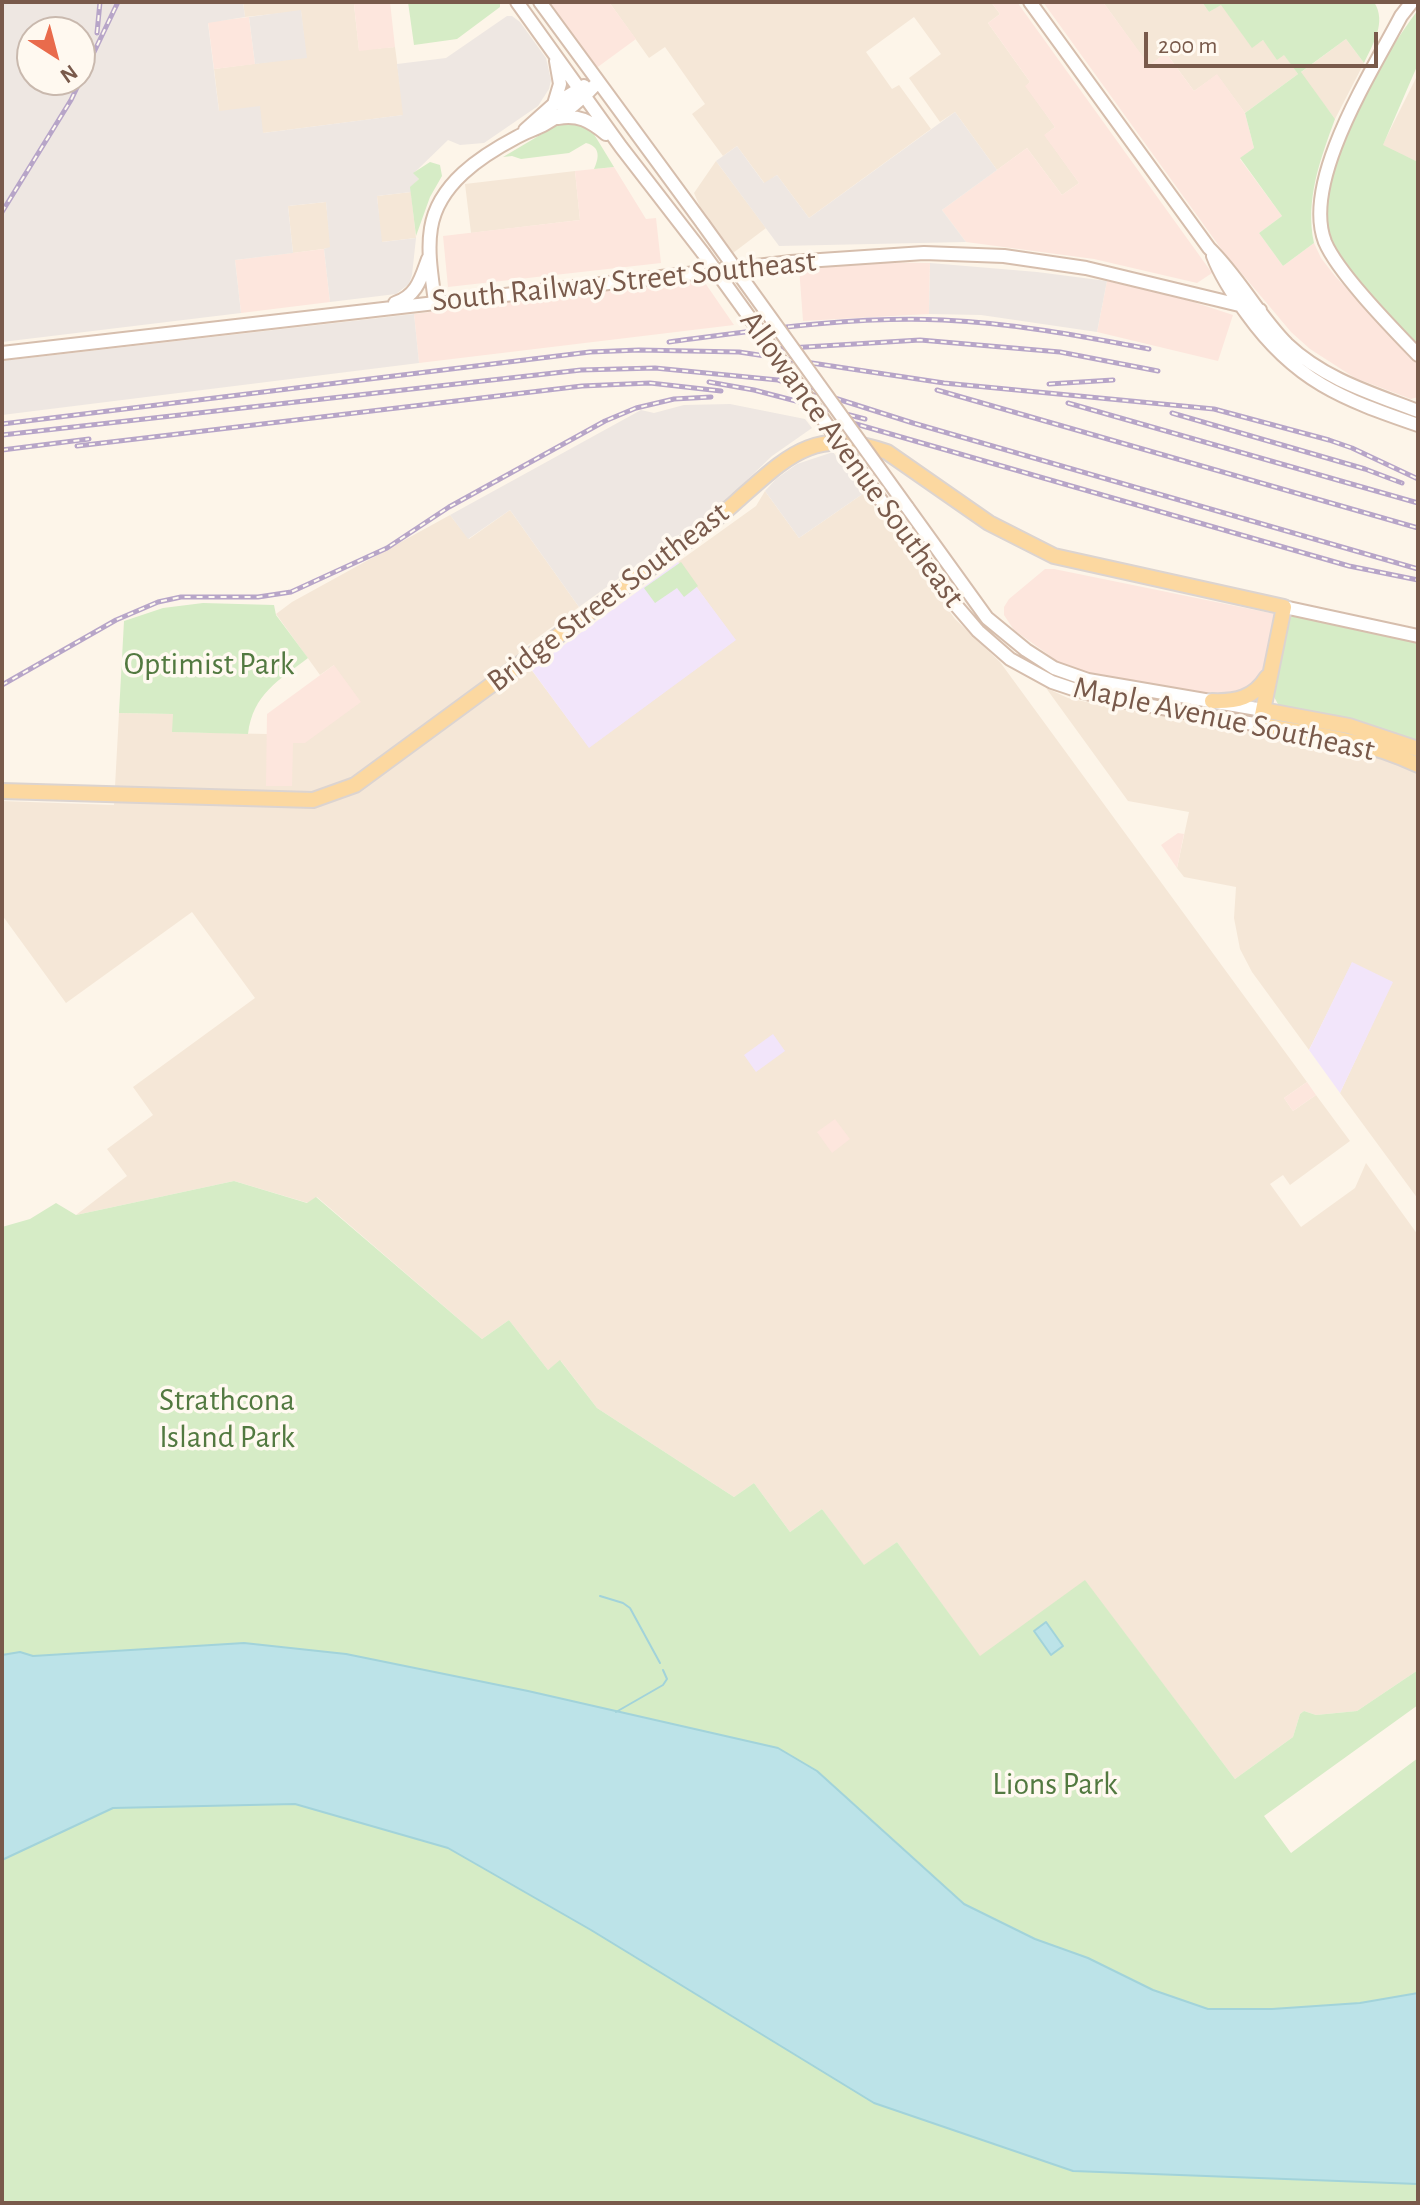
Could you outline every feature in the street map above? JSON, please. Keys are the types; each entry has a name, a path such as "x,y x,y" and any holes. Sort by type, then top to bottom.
{"main road":[{"name":"Allowance Avenue Southeast","path":"517,2 621,147 703,253 954,603 992,644"},
{"name":"Allowance Avenue Southeast","path":"540,2 981,611 1011,638"},
{"path":"1030,2 1209,248 1225,263 1288,344 1321,370 1348,385 1418,411"},
{"path":"1412,2 1401,16 1340,134 1326,177 1320,219 1326,243 1339,265 1418,355"},
{"path":"552,50 561,79 554,112"},
{"path":"435,302 430,256 431,225 446,192 476,162 598,82"},
{"path":"554,112 587,120 621,147"},
{"path":"1209,248 1219,273 1276,351 1313,381 1351,400 1418,425"},
{"name":"South Railway Street Southeast","path":"2,353 791,262 924,253 1004,256 1086,268 1260,310"},
{"path":"360,311 401,301 411,295 430,256"},
{"path":"1194,293 1205,294 1212,290 1218,283 1219,273"},
{"name":"Bridge Street Southeast","path":"2,791 313,800 355,785 691,538 785,459 820,444 873,447 905,463 989,523 1054,556 1284,607"},
{"path":"1260,725 1284,607 1418,636"},
{"name":"Maple Avenue Southeast","path":"1011,638 1054,668 1077,676 1349,726 1418,749"},
{"name":"Maple Avenue Southeast","path":"992,644 1032,672 1064,687 1105,698 1345,739 1395,754 1418,765"},
{"path":"1212,701 1232,701 1251,695 1271,670"}],"shaded area":[{"path":"2,2 243,2 245,17 208,23 219,111 260,106 263,133 403,115 397,64 446,58 507,16 520,22 546,58 551,80 538,106 484,143 460,145 448,140 414,173 419,179 411,187 411,192 377,196 382,242 416,238 409,284 396,294 330,302 324,249 330,247 326,202 288,206 293,253 235,260 241,313 2,342"},
{"path":"243,2 372,2 354,5 359,50 395,47 404,115 263,133 219,111 214,69 306,57 301,11 245,17"},
{"path":"390,2 395,47 359,51 354,4"},
{"path":"548,2 609,2 636,39 595,69"},
{"path":"609,2 991,2 1000,14 988,23 1030,82 1026,86 1055,127 1045,135 1079,183 1062,195 1027,148 997,170 955,112 940,122 909,78 941,54 914,17 866,52 892,89 899,85 931,129 809,218 777,175 765,184 737,146 723,156 692,114 705,104 665,47 649,58"},
{"path":"991,2 1017,2 1212,273 1197,283 1094,259 966,242 942,210 1027,148 1062,195 1079,183 1044,135 1055,127 1025,86 1030,82 988,23 1000,14"},
{"path":"1043,2 1103,2 1149,65 1166,53 1194,91 1217,74 1245,113 1254,148 1240,159 1282,216 1259,233 1283,266 1314,243 1335,276 1418,365 1418,397 1411,399 1355,378 1310,349 1291,332 1222,250"},
{"path":"1103,2 1202,2 1209,12 1221,4 1252,47 1263,40 1284,54 1298,74 1245,113 1217,75 1194,91 1166,53 1149,66"},
{"path":"301,10 307,58 255,64 249,17"},
{"path":"249,17 255,64 214,69 208,22"},
{"path":"1346,39 1364,63 1335,119 1300,73"},
{"path":"1418,74 1418,162 1382,146"},
{"path":"955,112 997,170 942,210 966,242 779,246 716,161 737,146 764,183 777,175 809,218"},
{"path":"716,161 766,228 733,253 701,209 694,193"},
{"path":"614,167 646,219 656,218 661,263 448,287 443,236 580,220 575,171"},
{"path":"575,171 580,220 471,233 465,184"},
{"path":"411,192 416,238 381,242 377,196"},
{"path":"326,202 331,248 293,253 288,206"},
{"path":"324,249 330,302 241,313 235,260"},
{"path":"871,262 930,263 929,314 803,321 799,267"},
{"path":"930,263 1107,281 1097,332 981,315 929,314"},
{"path":"701,277 734,325 419,363 414,314"},
{"path":"1107,281 1175,296 1233,315 1218,361 1097,332"},
{"path":"414,314 419,363 2,415 2,361"},
{"path":"730,404 805,419 812,428 772,456 722,504 579,607 510,510 468,539 450,515 641,410 654,413 684,405"},
{"path":"833,452 864,493 799,538 765,491 797,464"},
{"path":"765,491 799,538 864,493 955,619 1000,662 1307,1082 1284,1098 1293,1111 1316,1095 1350,1141 1290,1185 1283,1175 1270,1184 1301,1227 1355,1188 1366,1163 1418,1235 1418,1670 1357,1711 1316,1715 1304,1711 1300,1714 1293,1737 1235,1779 1085,1581 980,1657 897,1542 864,1566 822,1509 790,1532 754,1483 734,1497 597,1408 561,1361 548,1370 509,1320 482,1339 317,1197 308,1203 234,1181 76,1215 127,1176 107,1149 153,1115 133,1087 255,998 192,912 66,1003 2,915 2,801 114,805 119,713 173,714 173,732 267,734 293,743 334,665 320,675 276,614 292,602 450,515 469,539 510,510 579,607 518,652 589,747 735,640 678,562 756,506"},
{"path":"678,562 736,640 589,748 531,669"},
{"path":"1045,569 1275,614 1264,672 1255,688 1220,697 1092,676 1060,663 1014,630 1004,615 1009,599"},
{"path":"334,665 361,702 305,743 293,743 292,786 266,786 267,714"},
{"path":"1046,688 1068,698 1105,706 1337,742 1418,771 1418,1199 1340,1093 1392,982 1352,963 1309,1050 1252,972 1240,949 1234,918 1236,887 1184,877 1177,868 1189,812 1128,801"},
{"path":"1178,833 1184,834 1177,868 1161,845"},
{"path":"1352,962 1393,982 1340,1093 1309,1050"},
{"path":"773,1034 785,1051 756,1072 744,1055"},
{"path":"1307,1082 1316,1095 1293,1111 1284,1098"},
{"path":"835,1119 850,1139 832,1153 817,1132"}],"green space":[{"path":"408,2 500,2 500,7 457,39 414,45"},
{"path":"1202,2 1374,2 1378,10 1377,33 1364,63 1346,39 1301,72 1335,119 1319,165 1313,196 1314,243 1283,266 1259,233 1282,216 1240,158 1254,148 1245,113 1298,74 1284,55 1277,60 1263,40 1252,48 1221,5 1209,12"},
{"path":"1418,10 1418,64 1383,145 1418,162 1418,346 1349,270 1332,243 1326,218 1329,189 1351,122 1386,58"},
{"path":"578,123 592,131 614,167 594,169 598,153 586,143 569,153 521,159 503,157 557,125"},
{"path":"430,162 440,165 442,176 430,197 416,236 410,187 419,179 413,173"},
{"path":"681,562 698,586 684,597 677,588 655,603 644,588"},
{"name":"Optimist Park","path":"203,603 274,605 276,615 308,658 261,698 248,734 172,732 173,714 119,713 124,621 163,608"},
{"path":"1289,615 1418,641 1418,743 1349,722 1279,706 1273,695"},
{"name":"Strathcona Island Park","path":"234,1181 307,1203 316,1197 482,1339 509,1320 548,1370 560,1360 597,1408 734,1497 754,1483 790,1532 822,1509 864,1565 897,1542 980,1656 1085,1580 1235,1779 1293,1737 1300,1714 1304,1711 1316,1715 1357,1711 1418,1670 1418,1705 1264,1816 1291,1853 1418,1758 1418,1993 1360,2003 1272,2009 1208,2009 1153,1990 1088,1958 1035,1939 964,1904 817,1771 778,1748 346,1654 244,1643 33,1656 20,1652 2,1655 2,1227 30,1219 56,1203 76,1215"},
{"path":"295,1804 448,1848 591,1930 874,2103 1074,2171 1418,2184 1418,2203 2,2203 2,1860 113,1808"}],"water":[{"path":"1046,1622 1063,1646 1051,1655 1034,1631"},
{"path":"244,1643 346,1654 528,1691 778,1748 817,1771 964,1904 1035,1939 1088,1958 1153,1990 1208,2009 1272,2009 1360,2003 1418,1993 1418,2184 1073,2171 874,2103 591,1930 448,1848 295,1804 113,1808 2,1860 2,1655 20,1652 33,1656"}],"waterway":[{"path":"600,1596 630,1608 660,1663"},
{"path":"616,1712 663,1685 667,1679 663,1670"}],"railway":[{"path":"97,33 100,2"},
{"path":"2,212 71,100 118,2"},
{"path":"669,342 806,325 909,319 1021,327 1149,349"},
{"path":"773,349 920,340 1060,352 1158,371"},
{"path":"2,424 590,352 739,352 944,383 1214,409 1329,440 1418,479"},
{"path":"2,435 581,370 655,368 778,380 913,423 1418,569"},
{"path":"1049,384 1113,380"},
{"path":"709,382 754,390 865,419"},
{"path":"77,446 582,386 650,383 721,391"},
{"path":"937,390 1418,528"},
{"path":"2,685 116,620 158,602 181,597 258,597 291,592 387,548 449,507 605,421 636,408 674,399 711,397"},
{"path":"1068,403 1418,503"},
{"path":"1172,413 1365,469 1402,483"},
{"path":"849,422 1349,566 1418,580"},
{"path":"2,450 89,439"}],"park label":[{"name":"Lions Park","path":"1055,1784"}]}
